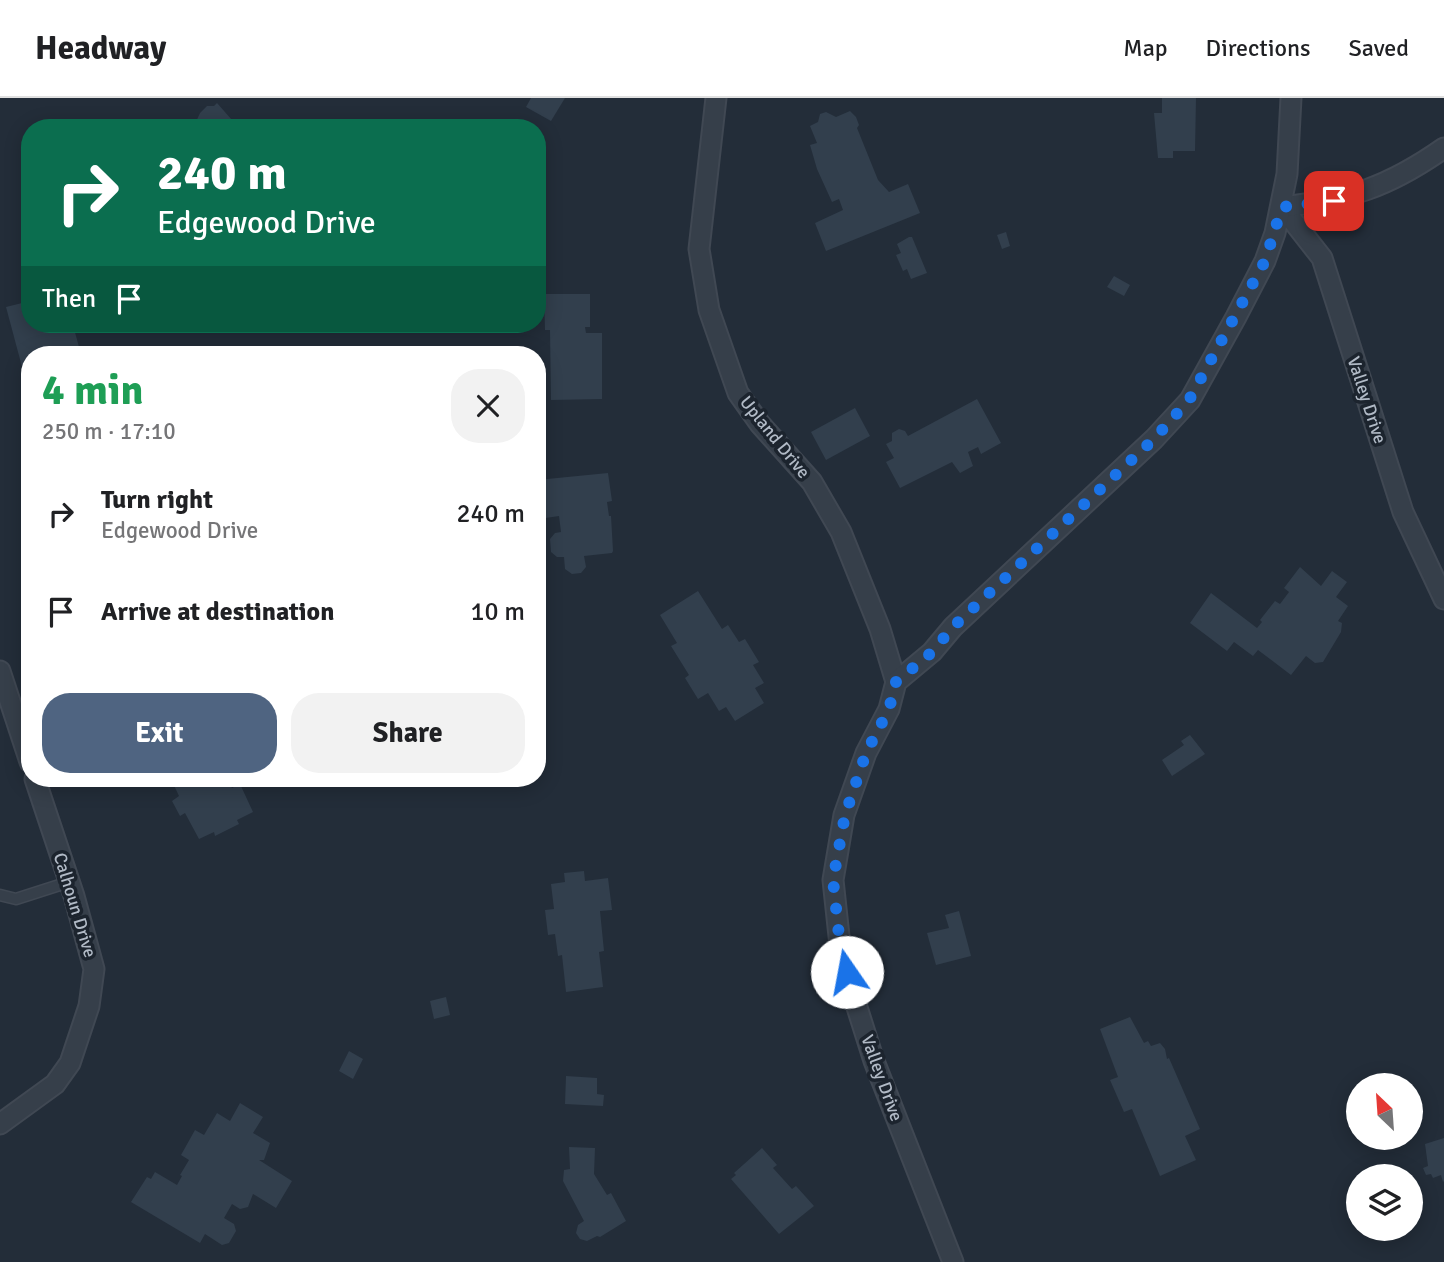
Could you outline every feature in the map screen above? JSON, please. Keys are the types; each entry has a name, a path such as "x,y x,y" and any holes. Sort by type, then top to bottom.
{"street":[{"name":"Upland Drive","path":"716,98 699,249 709,310 738,393 767,432 812,482 841,531 880,629 896,682"},
{"path":"896,682 932,652 953,627 1154,439 1189,400 1265,261 1282,207 1293,117 1292,98"},
{"path":"1282,207 1334,201 1370,189 1407,174 1444,148"},
{"name":"Valley Drive","path":"1282,207 1322,258 1403,512 1444,599"},
{"path":"0,671 21,735"},
{"name":"Valley Drive","path":"896,682 889,709 866,753 845,815 833,880 836,912 841,954 874,1061 953,1262"},
{"name":"Calhoun Drive","path":"0,1124 55,1084 70,1063 86,1017 94,969 38,787"}],"lane":[{"path":"0,895 16,899 69,883"}],"building":[{"path":"531,98 565,98 551,121 526,107"},
{"path":"1162,98 1196,98 1195,151 1173,151 1173,158 1158,158 1154,113 1162,113"},
{"path":"217,103 231,119 197,119 207,106"},
{"path":"850,111 856,117 859,125 857,128 878,180 889,192 908,184 920,213 826,251 815,223 843,210 839,199 832,202 817,169 810,145 817,143 810,126 818,122 820,114 826,112 836,117"},
{"path":"1006,232 1010,246 1002,249 997,235"},
{"path":"912,237 927,273 911,279 907,269 903,271 896,255 901,253 897,244"},
{"path":"1114,276 1130,285 1124,296 1107,287"},
{"path":"546,294 590,294 590,327 585,327 586,333 602,333 602,399 551,400 550,330 546,330"},
{"path":"21,303 21,333 75,333 79,346 21,346 21,363 6,307"},
{"path":"977,399 1001,443 981,454 978,447 968,452 973,466 960,473 952,462 900,488 886,462 894,458 886,444 892,441 892,433 899,429 905,431 908,436"},
{"path":"855,408 870,436 826,460 811,432"},
{"path":"608,473 612,501 607,502 611,516 613,551 584,556 586,567 581,573 572,574 565,569 564,557 557,557 551,552 550,539 555,533 561,532 559,516 546,518 546,479"},
{"path":"1300,567 1321,586 1332,571 1347,582 1336,597 1348,606 1338,621 1342,623 1341,632 1323,662 1315,663 1306,656 1291,675 1258,650 1253,656 1234,642 1227,651 1190,623 1211,593 1257,628 1275,601 1280,604 1289,592 1284,588"},
{"path":"698,591 722,629 728,625 739,642 745,639 759,662 753,665 764,683 755,688 764,703 735,721 726,707 719,711 708,693 698,699 685,678 689,675 671,646 677,643 660,615"},
{"path":"1190,735 1205,754 1172,776 1162,760 1184,745 1181,741"},
{"path":"175,787 241,787 253,812 237,820 239,824 215,836 214,832 199,839 185,813 180,816 172,801 179,796"},
{"path":"584,871 585,881 608,878 612,910 600,911 604,951 599,952 603,987 566,992 562,955 558,956 555,934 548,935 545,910 554,909 551,884 565,882 564,873"},
{"path":"959,911 971,956 936,965 927,933 949,928 945,915"},
{"path":"446,997 450,1015 434,1019 430,1001"},
{"path":"1130,1017 1144,1043 1148,1041 1151,1046 1160,1043 1165,1049 1167,1059 1169,1058 1200,1129 1185,1136 1196,1160 1160,1176 1132,1109 1124,1112 1110,1080 1118,1077 1100,1029"},
{"path":"349,1051 363,1059 353,1079 339,1071"},
{"path":"566,1076 597,1078 597,1094 604,1095 603,1106 565,1104"},
{"path":"240,1103 263,1117 253,1133 270,1143 264,1160 259,1160 292,1181 276,1208 253,1194 248,1207 240,1209 232,1204 224,1218 234,1224 236,1231 229,1243 222,1245 205,1234 200,1243 131,1202 147,1177 151,1179 155,1172 177,1185 189,1160 181,1155 195,1130 204,1135 217,1113 230,1121"},
{"path":"1444,1138 1443,1182 1441,1175 1433,1178 1431,1174 1426,1175 1423,1168 1428,1166 1425,1144"},
{"path":"569,1147 595,1148 594,1174 607,1195 611,1193 626,1221 600,1237 587,1241 580,1239 576,1233 578,1225 584,1221 563,1181 564,1170 570,1169"},
{"path":"762,1148 777,1165 773,1168 792,1189 796,1186 814,1206 779,1234 731,1179 736,1175 734,1173"}],"route":[{"path":"847,972 841,954 833,880 838,848 845,815 866,753 889,709 896,682 932,652 953,627 1154,439 1189,400 1265,261 1282,207 1334,201"}]}
